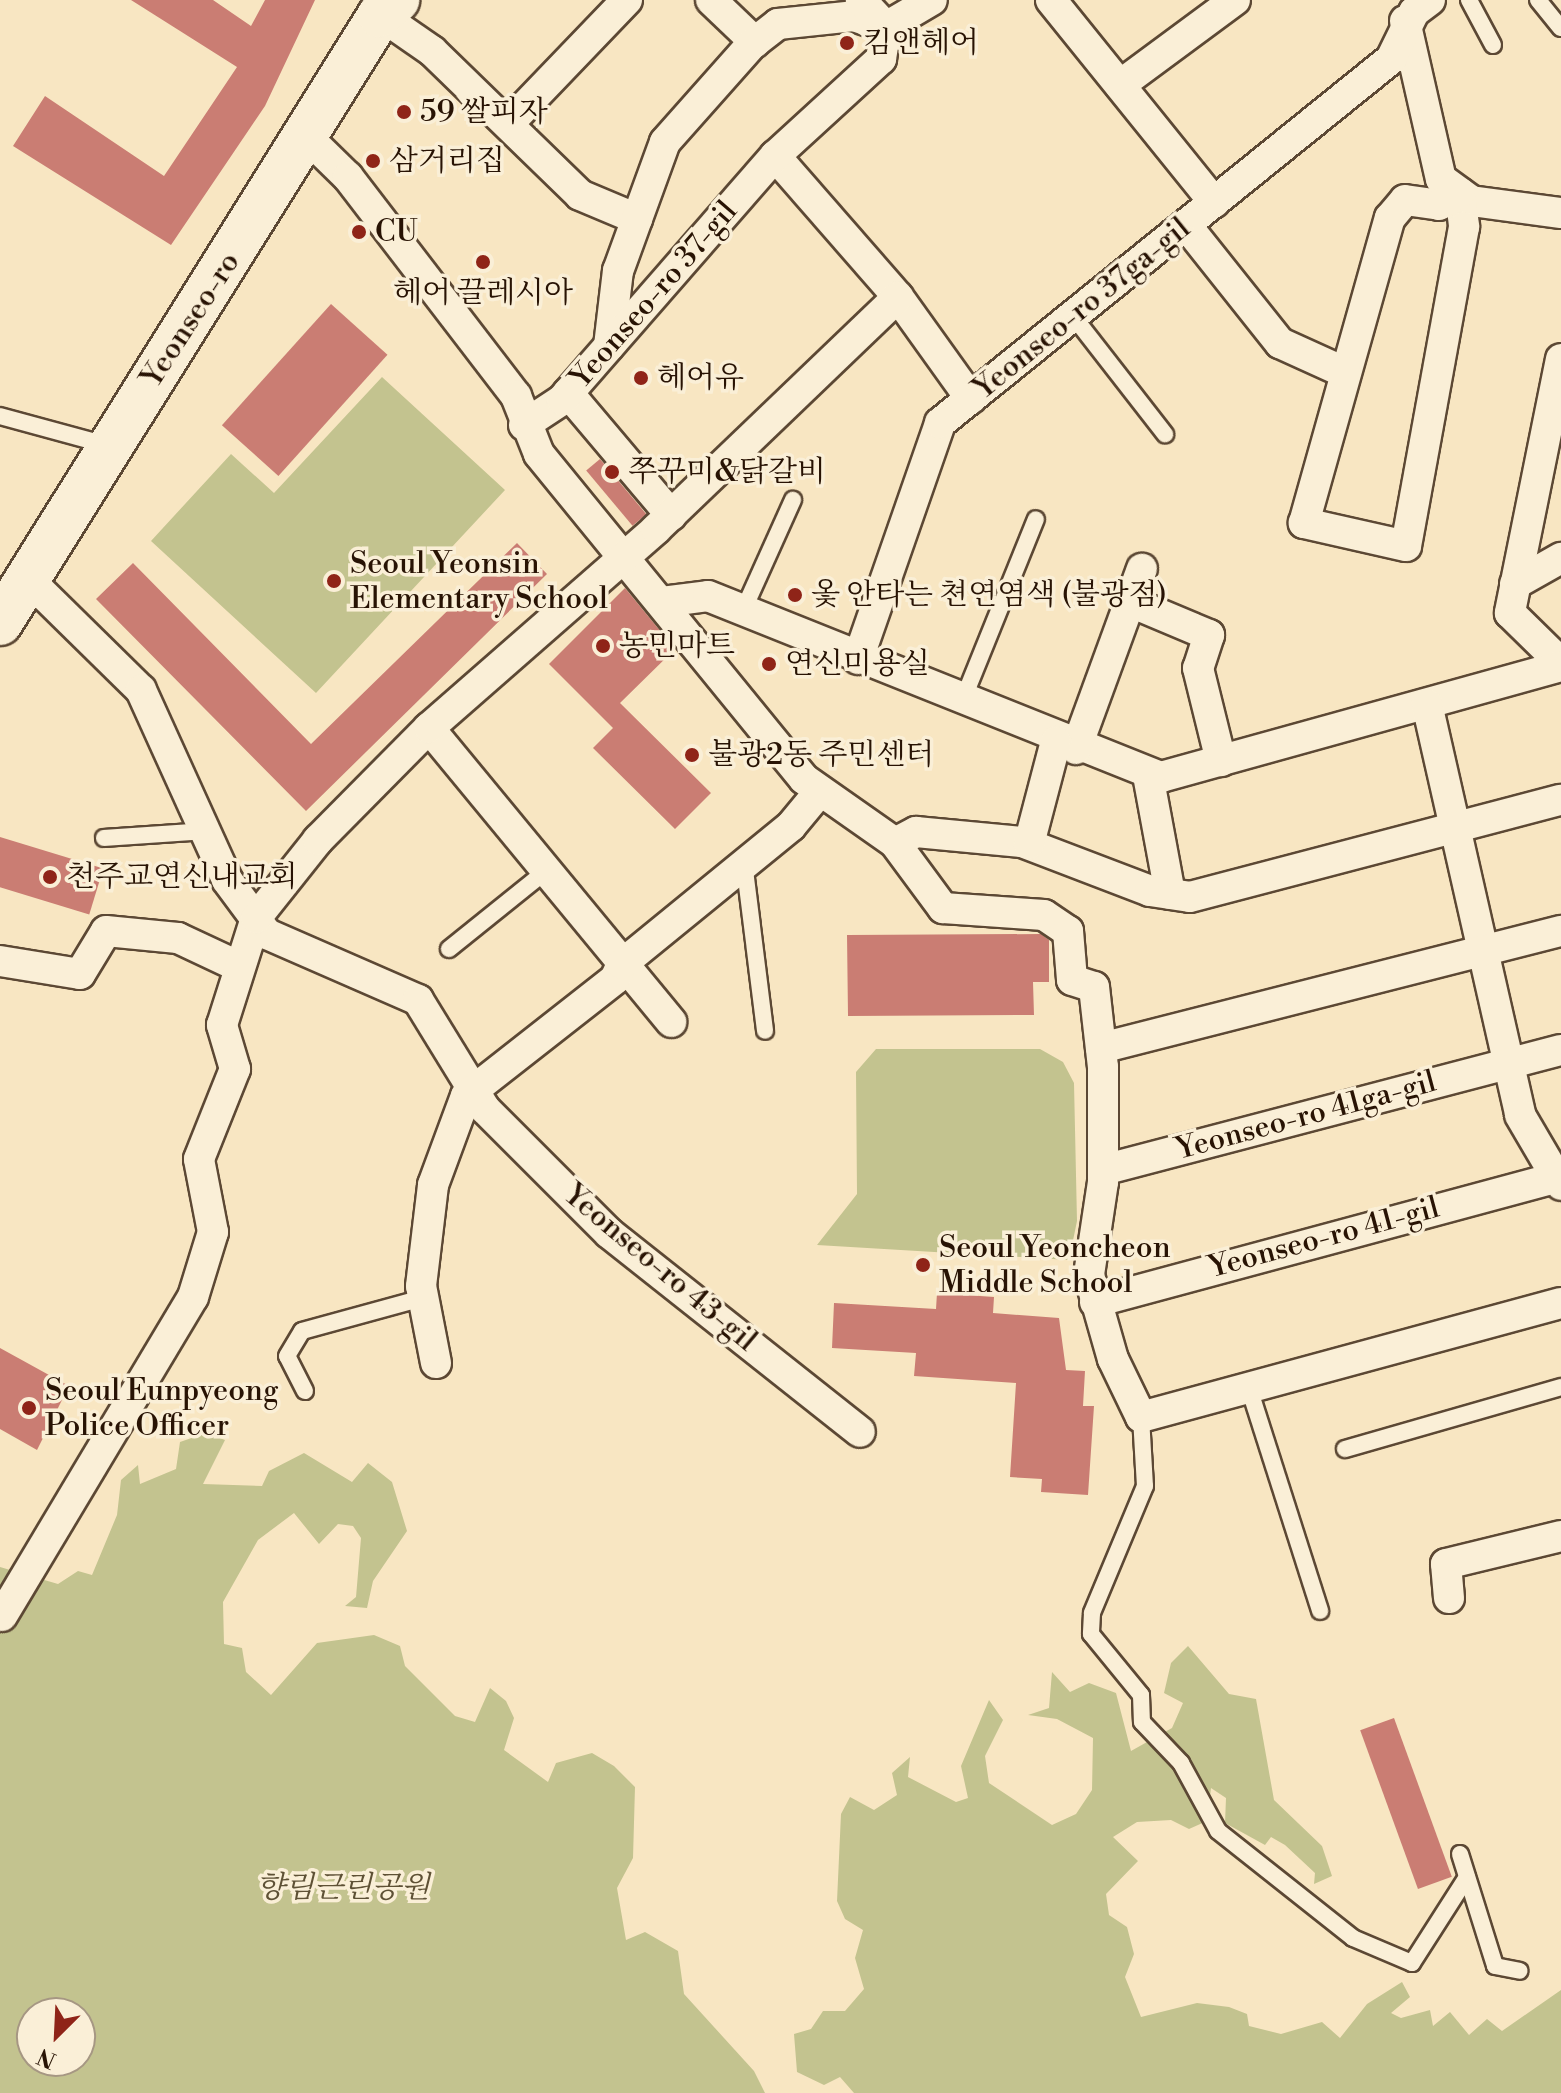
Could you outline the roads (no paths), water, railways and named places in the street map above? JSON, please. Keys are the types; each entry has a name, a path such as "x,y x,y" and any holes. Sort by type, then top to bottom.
{"main road":[{"name":"Yeonseo-ro","path":"0,623 110,446 309,139 384,5"}],"street":[{"path":"508,124 627,0"},
{"path":"711,0 755,42"},
{"path":"861,0 886,27"},
{"path":"609,346 618,271 665,142 755,42 793,23 854,16 886,27 932,0"},
{"path":"1051,0 1214,202"},
{"path":"1120,85 1235,0"},
{"name":"Yeonseo-ro 37ga-gil","path":"858,659 940,423 1391,59 1403,14 1430,0"},
{"name":"Yeonseo-ro","path":"384,5 580,195 637,219"},
{"path":"1403,14 1441,179 1460,193 1561,213"},
{"name":"Yeonseo-ro 37-gil","path":"524,425 568,393 775,156 881,59 886,27"},
{"path":"309,139 348,177 516,396 524,425 539,454 820,791 895,843 943,908 1044,915 1068,931 1072,980 1094,987 1101,1048 1103,1170 1089,1275 1095,1302 1141,1417 1561,1303"},
{"path":"775,156 898,297 971,399"},
{"path":"1460,193 1464,227 1406,546 1304,523 1390,218 1405,200 1439,205 1460,193"},
{"path":"1186,225 1280,343 1346,373"},
{"path":"2,1616 193,1297 213,1232 199,1159 235,1069 222,1025 256,918 318,840 429,728 671,515 898,297"},
{"path":"662,602 708,596 1066,745 1148,775 1221,761 1561,665 1510,613 1558,391 1561,359"},
{"path":"568,393 671,515"},
{"path":"1515,584 1561,558"},
{"path":"1029,844 1066,745 1142,569"},
{"name":"Yeonseo-ro 43-gil","path":"28,579 141,690 227,880 267,934 418,1000 474,1090 609,1233 860,1432"},
{"path":"1128,601 1209,635 1198,668 1221,761"},
{"path":"1427,704 1520,1115 1559,1180"},
{"path":"429,728 671,1022"},
{"path":"1148,775 1170,894"},
{"path":"436,1363 423,1298 433,1185 474,1090 615,979 622,964 791,826 820,791"},
{"path":"895,843 916,832 1029,844 1170,894 1190,897 1561,800"},
{"path":"0,961 80,974 106,931 178,938 240,967"},
{"path":"1101,1048 1561,931"},
{"name":"Yeonseo-ro 41ga-gil","path":"1103,1170 1561,1050"},
{"name":"Yeonseo-ro 41-gil","path":"1095,1302 1559,1180"},
{"path":"1449,1598 1446,1564 1561,1536"}],"lane":[{"path":"1469,0 1493,45"},
{"path":"1538,0 1561,28"},
{"path":"1073,316 1165,434"},
{"path":"0,416 110,446"},
{"path":"743,611 793,500"},
{"path":"962,702 1036,519"},
{"path":"104,838 206,831"},
{"path":"744,862 765,1031"},
{"path":"449,949 546,871"},
{"path":"305,1391 287,1356 302,1331 423,1298"},
{"path":"1345,1449 1561,1387"},
{"path":"1249,1388 1320,1611"},
{"path":"1141,1417 1145,1486 1092,1613 1091,1634 1141,1695 1142,1722 1181,1763 1218,1831 1353,1938 1412,1963 1467,1877"},
{"path":"1460,1854 1495,1966 1520,1971"}],"place":[{"name":"킴앤헤어","path":"847,43"},
{"name":"59 쌀피자","path":"404,112"},
{"name":"삼거리집","path":"373,161"},
{"name":"CU","path":"359,232"},
{"name":"헤어 끌레시아","path":"483,262"},
{"name":"헤어유","path":"641,378"},
{"name":"쭈꾸미&닭갈비","path":"612,472"},
{"name":"Seoul Yeonsin Elementary School","path":"334,581"},
{"name":"옻 안타는 쳔연염색 (불광점)","path":"795,595"},
{"name":"농민마트","path":"603,646"},
{"name":"연신미용실","path":"769,664"},
{"name":"불광2동 주민센터","path":"692,755"},
{"name":"천주교연신내교회","path":"50,877"},
{"name":"Seoul Yeoncheon Middle School","path":"923,1265"},
{"name":"Seoul Eunpyeong Police Officer","path":"29,1408"}],"park label":[{"name":"향림근린공원","path":"343,1888"}]}
